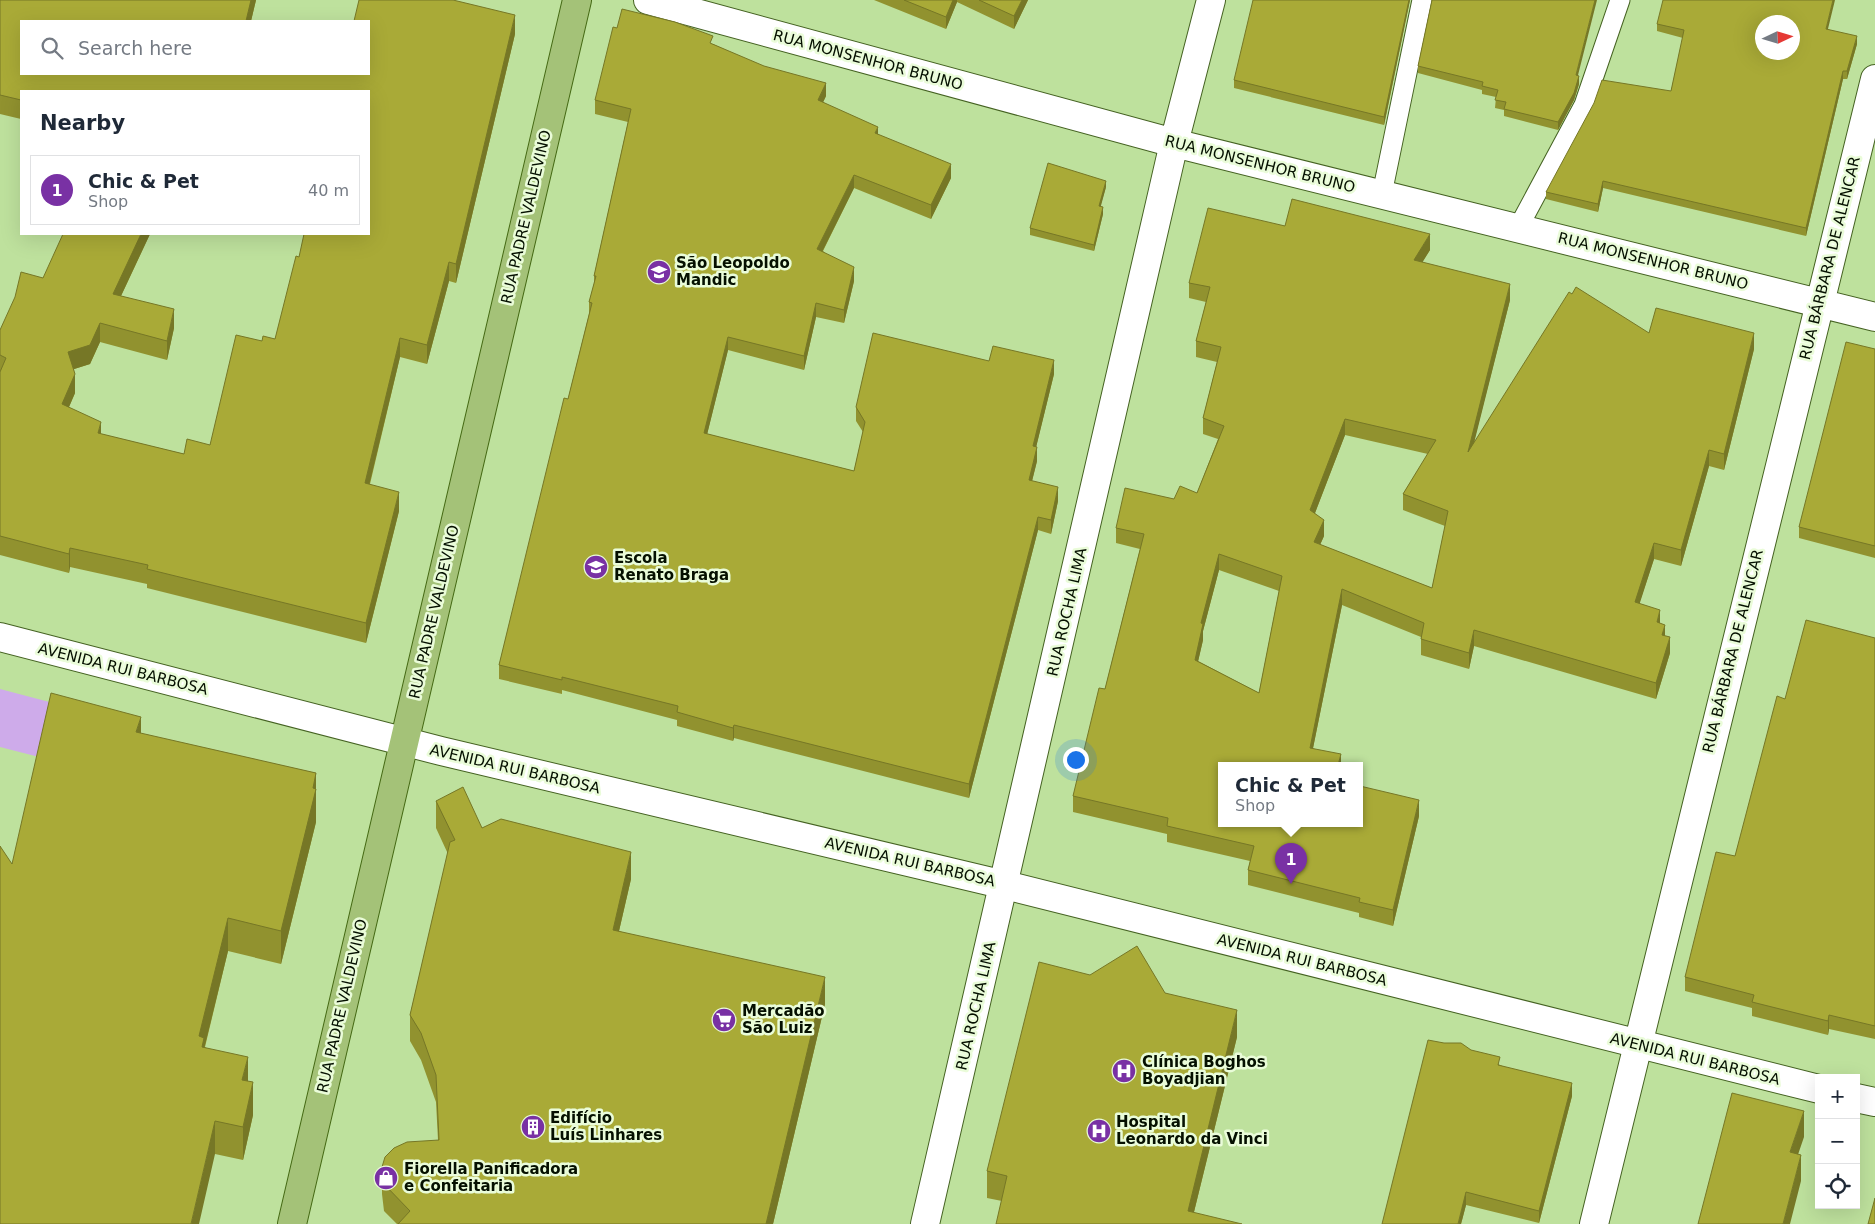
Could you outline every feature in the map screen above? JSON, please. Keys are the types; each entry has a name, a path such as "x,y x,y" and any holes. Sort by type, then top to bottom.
{"main road":[{"name":"RUA PADRE VALDEVINO","path":"292,1224 578,0"}],"street":[{"name":"RUA MONSENHOR BRUNO","path":"648,0 1174,143 1875,317"},
{"name":"RUA ROCHA LIMA","path":"925,1224 1005,884 1174,143 1211,0"},
{"name":"RUA BÁRBARA DE ALENCAR","path":"1594,1224 1636,1044 1875,79"},
{"name":"AVENIDA RUI BARBOSA","path":"0,637 404,742 1005,884 1636,1044 1815,1087"},
{"path":"1860,1099 1875,1102"}],"lane":[{"path":"1382,194 1422,0"},
{"path":"1518,228 1584,105 1620,0"}],"shaded area":[{"path":"0,689 57,704 43,758 0,747"}],"building":[{"path":"0,0 251,0 246,20 20,20 20,75 370,75 370,20 354,20 359,0 453,0 515,15 456,264 449,262 427,345 400,338 365,483 399,492 366,623 147,569 148,565 70,548 69,554 0,536 0,372 6,358 0,355 0,330 15,297 21,272 43,278 63,235 141,235 113,294 174,309 167,341 100,323 90,345 68,352 75,374 62,404 101,422 98,433 184,454 187,439 210,445 236,335 262,341 263,336 275,339 296,256 299,257 304,235 370,235 370,90 20,90 20,100 0,95"},
{"path":"904,0 953,0 946,17"},
{"path":"979,0 1022,0 1014,16"},
{"path":"1253,0 1409,0 1384,117 1234,80"},
{"path":"1432,0 1595,0 1576,75 1579,76 1574,93 1558,122 1504,109 1506,102 1495,100 1498,90 1482,86 1483,82 1418,66"},
{"path":"1663,0 1833,0 1826,29 1857,36 1847,71 1843,71 1806,228 1603,181 1598,204 1546,192 1594,103 1602,80 1671,91 1684,30 1657,24"},
{"path":"622,9 675,22 713,36 710,43 764,66 826,83 818,100 878,127 875,133 951,164 931,205 854,175 817,249 854,267 844,310 816,303 804,356 728,337 704,433 854,471 865,422 856,407 873,333 989,361 993,346 1054,360 1033,446 1037,447 1029,480 1058,487 1051,520 1038,517 969,784 734,725 733,728 677,712 678,706 562,677 562,680 499,665 564,398 568,399 592,303 589,302 596,276 594,276 631,109 595,100 613,27 617,28"},
{"path":"1048,163 1106,181 1099,206 1103,207 1094,245 1030,228"},
{"path":"1292,199 1430,234 1414,260 1510,284 1468,452 1569,292 1572,294 1576,287 1649,333 1656,308 1754,333 1724,454 1709,450 1681,550 1654,543 1635,602 1660,610 1657,622 1665,625 1662,635 1670,637 1656,683 1474,630 1469,653 1421,639 1424,623 1342,589 1310,748 1341,754 1339,762 1218,762 1218,827 1363,827 1363,787 1419,800 1393,910 1359,902 1360,898 1248,870 1254,846 1167,826 1168,818 1073,796 1099,688 1105,689 1144,534 1116,528 1125,488 1174,499 1180,486 1197,493 1224,426 1203,418 1221,347 1196,341 1210,287 1189,283 1208,208 1285,226","holes":["1345,419 1436,440 1403,494 1448,511 1432,588 1314,542 1324,520 1310,510","1219,554 1282,576 1259,693 1195,660 1203,624 1201,623"]},
{"path":"1846,342 1875,349 1875,546 1799,527"},
{"path":"1806,620 1875,638 1875,1026 1829,1015 1828,1021 1752,1002 1754,995 1685,977 1716,852 1735,856 1777,696 1785,699"},
{"path":"51,693 141,717 136,732 316,773 313,788 316,789 281,931 228,918 199,1036 204,1038 202,1047 248,1057 242,1080 253,1082 243,1127 215,1121 191,1224 0,1224 0,846 12,864"},
{"path":"463,787 482,828 501,819 631,852 613,930 825,977 766,1224 398,1224 410,1211 384,1184 382,1167 385,1157 394,1148 407,1142 439,1140 436,1075 421,1033 410,1015 450,842 455,840 436,801"},
{"name":"Hospital Leonardo da Vinci","path":"1137,946 1165,993 1237,1010 1188,1211 1242,1224 996,1224 1007,1176 987,1171 1039,962 1090,975"},
{"path":"1428,1040 1444,1043 1461,1043 1471,1050 1500,1057 1498,1065 1572,1083 1539,1211 1466,1192 1458,1224 1382,1224"},
{"path":"1732,1093 1804,1111 1790,1152 1801,1155 1783,1224 1698,1224"},
{"path":"1875,1198 1875,1224 1868,1224"}],"place":[{"name":"São Leopoldo Mandic","path":"659,272"},
{"name":"Escola Renato Braga","path":"596,567"},
{"name":"Chic & Pet","path":"1291,884"},
{"name":"Mercadão São Luiz","path":"724,1020"},
{"name":"Clínica Boghos Boyadjian","path":"1124,1071"},
{"name":"Edifício Luís Linhares","path":"533,1127"},
{"name":"Hospital Leonardo da Vinci","path":"1099,1131"},
{"name":"Fiorella Panificadora e Confeitaria","path":"386,1178"}]}
